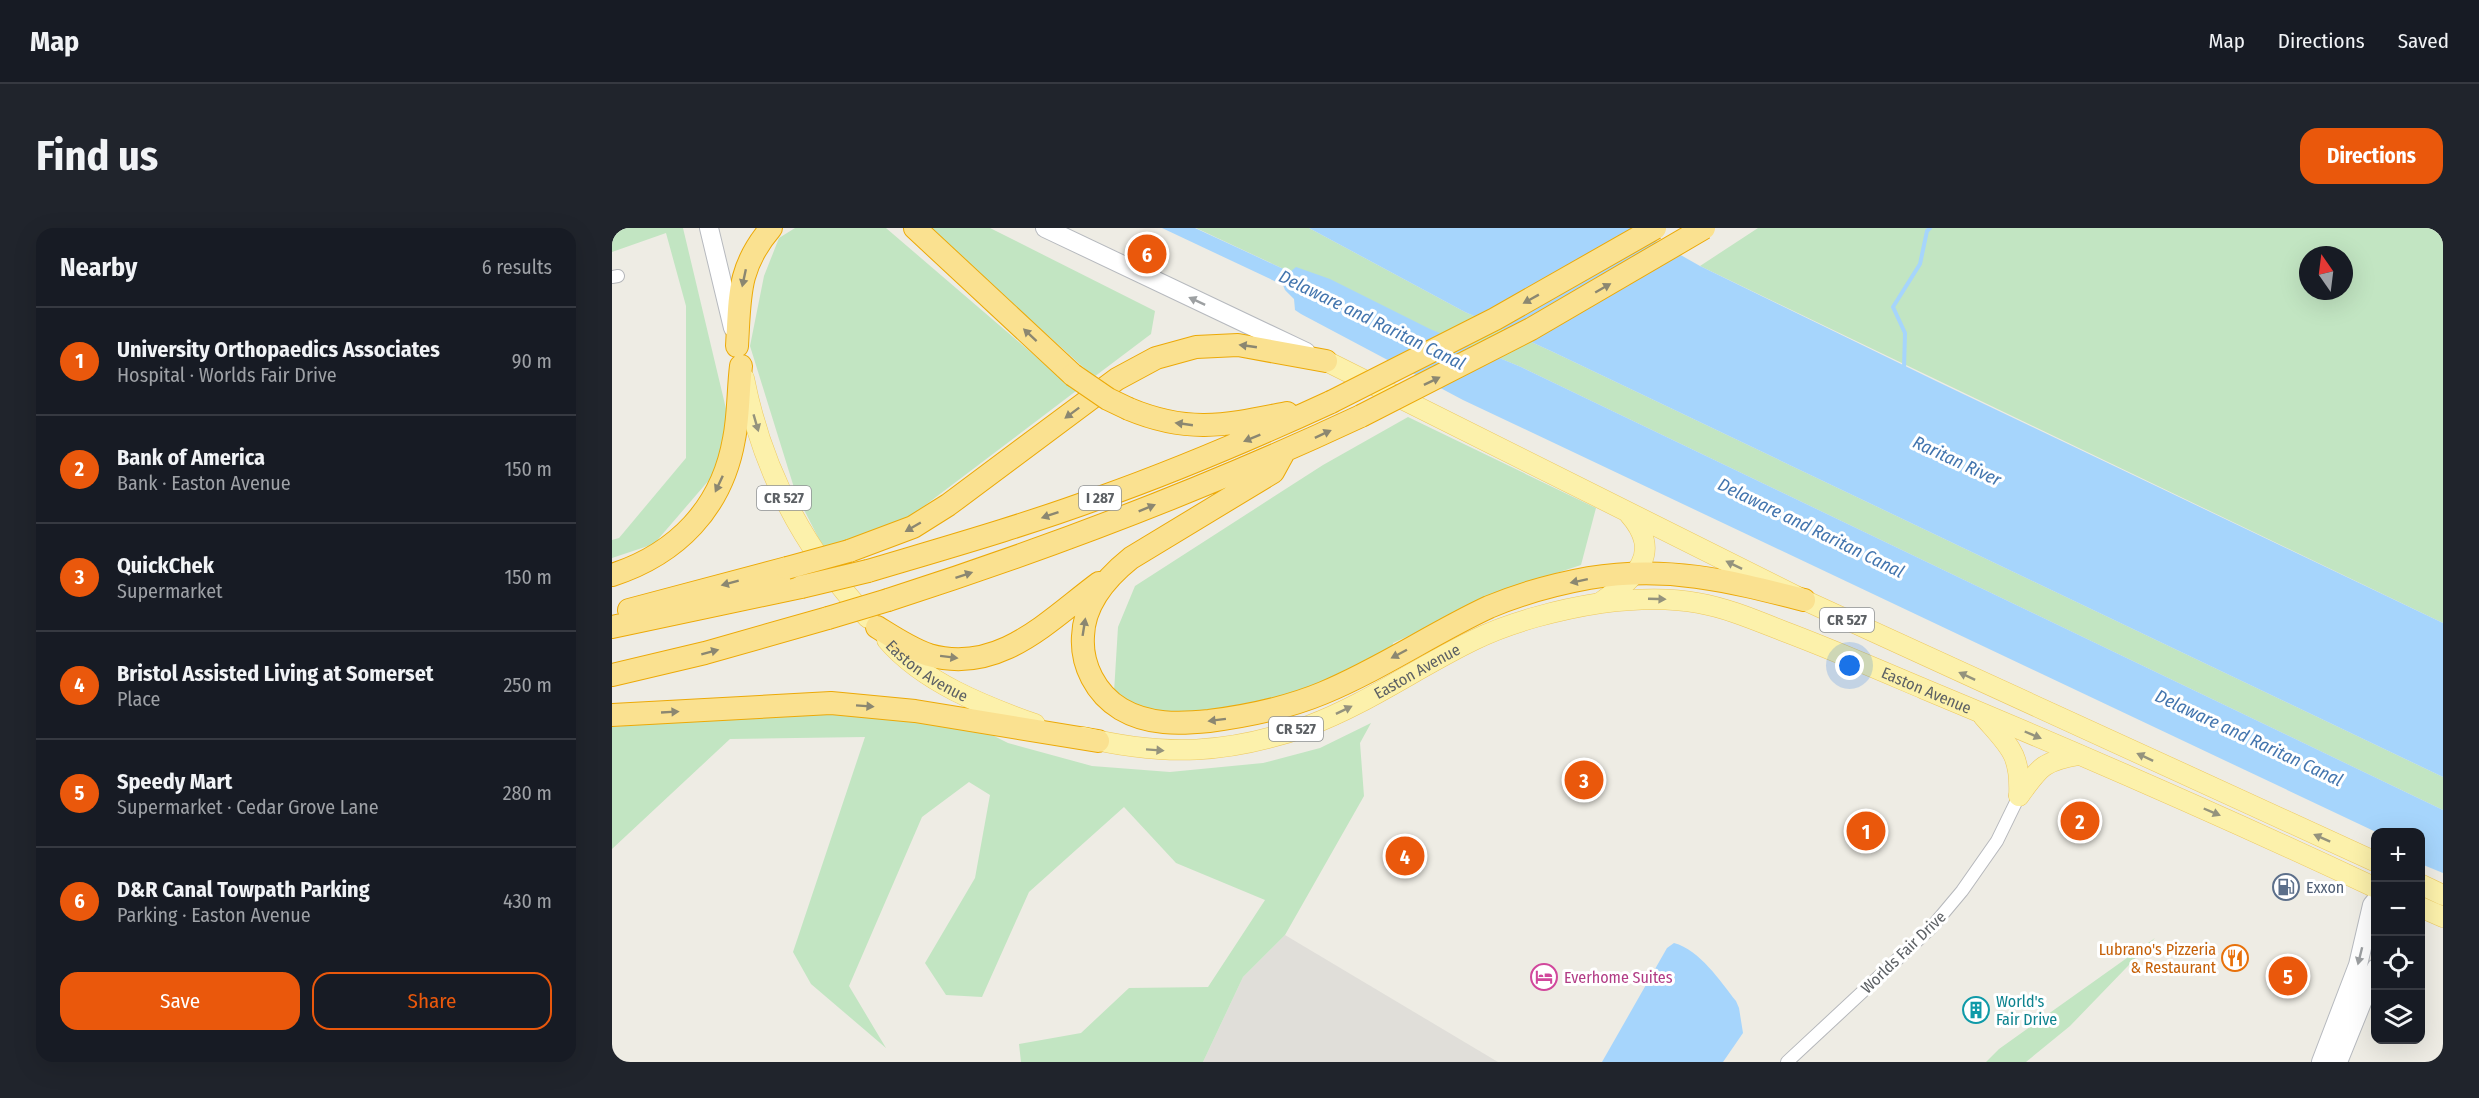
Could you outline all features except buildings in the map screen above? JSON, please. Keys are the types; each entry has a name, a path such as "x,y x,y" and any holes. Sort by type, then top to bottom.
{"highway":[{"path":"612,575 650,561 688,531 703,514 728,464 734,441 740,297 744,274 750,257 771,228"},
{"name":"I 287","path":"612,627 868,571 1099,498 1265,433 1328,403 1495,319 1655,228"},
{"name":"I 287","path":"612,675 715,651 968,574 1127,516 1284,452 1361,416 1531,329 1704,228"},
{"path":"916,231 1073,375 1108,399 1129,409 1171,422 1208,427 1233,424 1328,403"},
{"path":"612,614 787,568 849,550 914,527 948,505 1117,379 1156,358 1197,347 1238,345 1326,362"},
{"path":"877,627 929,655 953,659 974,659 1015,646 1032,636 1114,571 1176,529 1273,472 1284,452"},
{"path":"1114,571 1098,590 1088,609 1083,627 1082,647 1088,668 1096,686 1112,704 1149,721 1170,723 1221,719 1279,708 1324,693 1491,606 1562,584 1637,573 1710,577 1804,600"},
{"path":"612,715 831,704 915,711 1098,741"}],"main road":[{"name":"Easton Avenue","path":"710,228 739,356 764,451 798,527 834,579 893,646 913,664 974,700 1047,728 1098,741 1139,748 1185,752 1225,748 1268,739 1309,725 1342,711 1477,639 1541,617 1599,604 1648,599 1697,603 1738,613 1817,644 2226,818 2371,886"},
{"name":"Easton Avenue","path":"1045,228 1326,362 1804,600 2371,860"},
{"path":"1599,604 1637,573 1644,557 1644,539 1641,530 1628,513"},
{"path":"1979,712 2016,756 2020,776 2019,796"},
{"path":"2019,796 2038,770 2053,759 2079,755"},
{"path":"2425,886 2443,895"},
{"path":"2321,1062 2358,965 2371,909"},
{"path":"2425,909 2443,917"},
{"path":"2338,1062 2371,980"}],"street":[{"name":"Worlds Fair Drive","path":"1787,1062 1931,928 1962,891 1996,842 2019,796"}],"shaded area":[{"path":"1285,935 1498,1062 1203,1062 1243,977"}],"green space":[{"path":"612,228 683,228 727,413 716,472 654,544 612,558 612,540 619,538 686,458 686,306 666,233 612,252"},
{"path":"795,228 886,228 1076,391 903,522 823,547 796,494 750,346 764,276 779,238"},
{"path":"929,228 990,228 1155,311 1151,334 1094,377"},
{"path":"1196,228 1309,228 1465,312 2443,777 2443,810 1521,367 1290,272"},
{"path":"1758,228 2443,228 2443,623 1700,266"},
{"path":"1408,417 1596,508 1581,565 1520,585 1393,643 1392,651 1326,684 1226,710 1132,713 1099,706 1114,692 1118,627 1135,586 1323,465"},
{"path":"812,712 984,731 1008,743 1092,766 1170,772 1263,763 1320,748 1371,723 1360,743 1364,796 1285,935 1243,977 1203,1062 1021,1062 1019,1044 1081,1033 1129,988 1208,987 1265,900 1176,863 1124,807 1029,892 982,997 946,995 925,963 975,878 990,795 969,782 922,817 849,986 886,1048 811,984 793,952 865,737 730,739 612,849 612,727"},
{"path":"2155,938 2070,1026 2026,1062 1986,1062 1999,1049"}],"water":[{"name":"Delaware and Raritan Canal","path":"1162,228 1195,228 1290,272 1296,267 1330,279 1430,329 1521,367 2443,810 2443,873 2425,866 2425,828 2371,830 1463,400 1301,314 1295,310 1294,299 1283,285"},
{"name":"Raritan River","path":"1309,228 1633,228 1700,266 2443,623 2443,777 1465,312"},
{"path":"1674,943 1701,959 1736,1001 1743,1033 1723,1062 1602,1062 1667,948"}],"waterway":[{"path":"1904,368 1905,333 1893,307 1920,264 1927,231 1930,228"}],"place":[{"name":"D&R Canal Towpath Parking","path":"1147,254"},
{"name":"QuickChek","path":"1584,780"},
{"name":"Bank of America","path":"2080,821"},
{"name":"University Orthopaedics Associates","path":"1866,831"},
{"name":"Bristol Assisted Living at Somerset","path":"1405,856"},
{"name":"Exxon","path":"2286,887"},
{"name":"Lubrano's Pizzeria & Restaurant","path":"2235,958"},
{"name":"Speedy Mart","path":"2288,976"},
{"name":"Everhome Suites","path":"1544,977"},
{"name":"World's Fair Drive","path":"1976,1010"}]}
